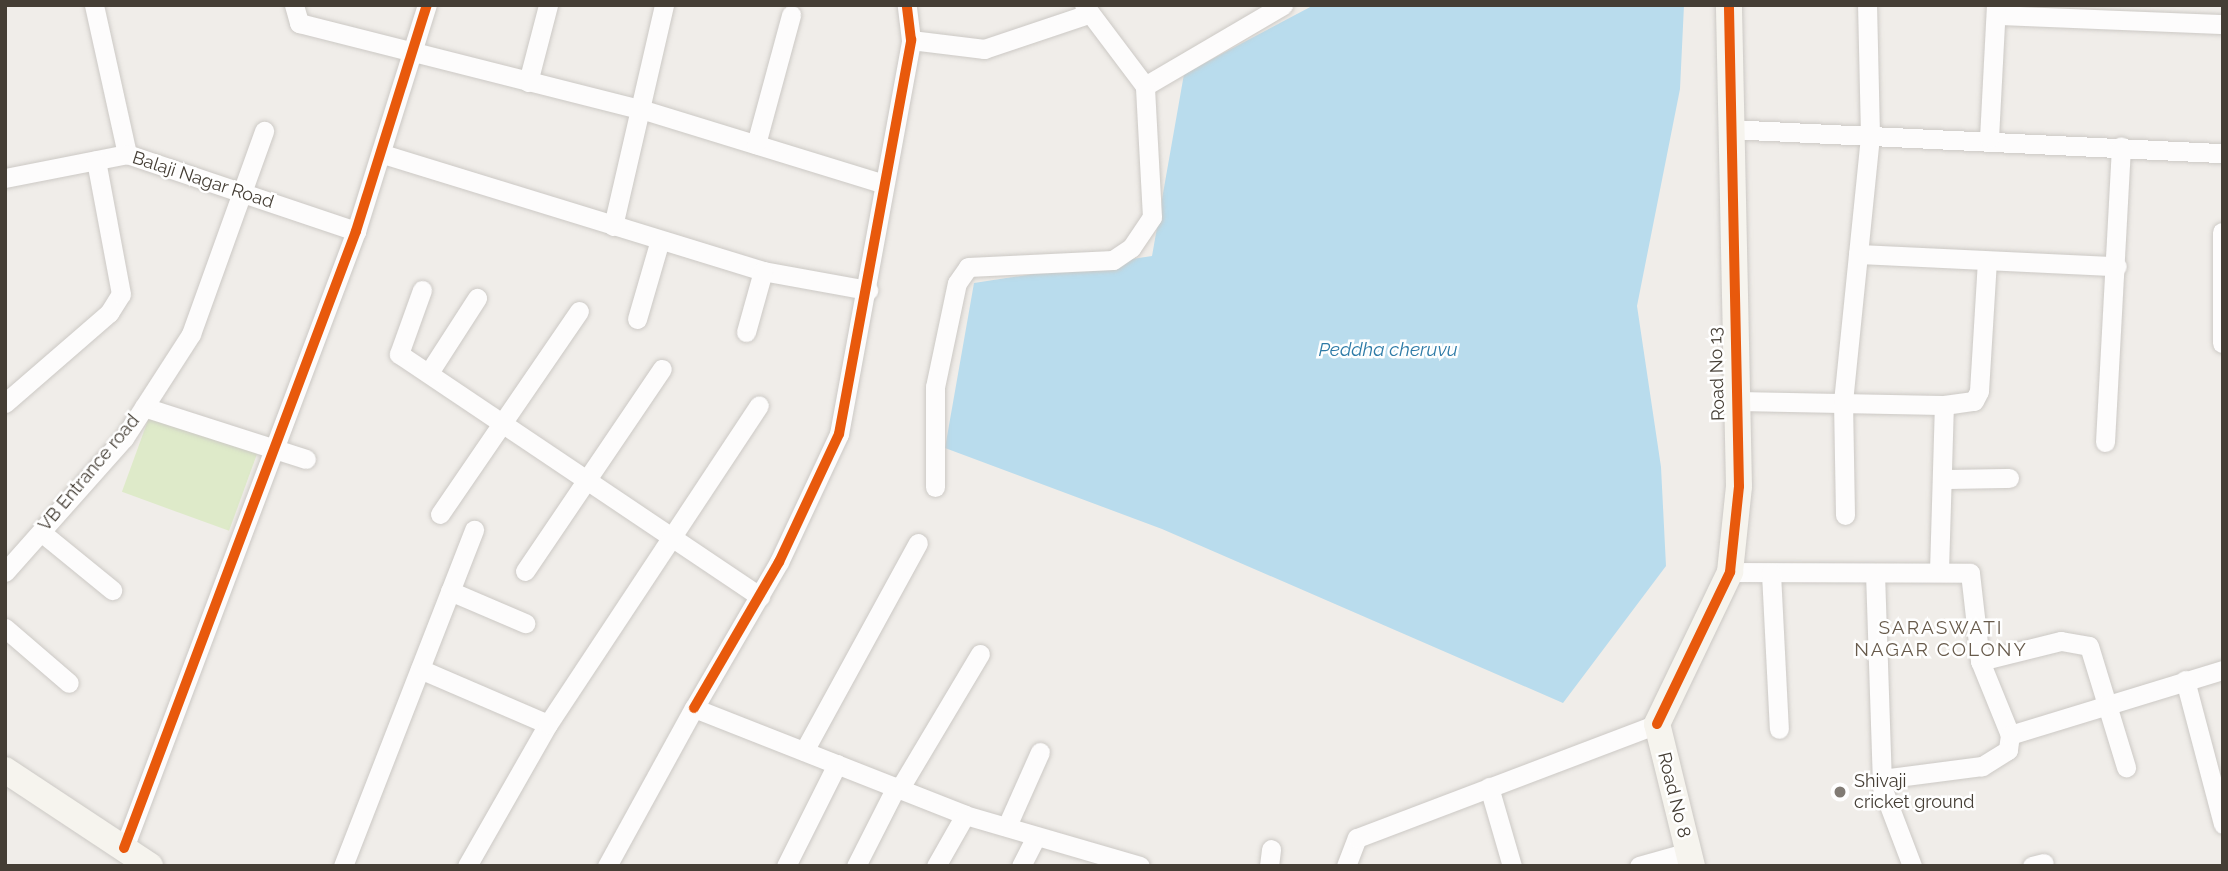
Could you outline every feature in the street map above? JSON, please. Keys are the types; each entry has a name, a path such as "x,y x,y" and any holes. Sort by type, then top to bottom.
{"street":[{"path":"94,5 127,154"},
{"path":"294,5 299,23 414,49 528,82 644,110 881,183"},
{"path":"124,848 356,231 383,154 427,5"},
{"path":"528,82 548,5"},
{"path":"613,226 644,110 664,5"},
{"path":"607,866 694,708 760,597 839,434 868,290 881,183 911,40 907,5"},
{"path":"1144,86 1283,5"},
{"name":"Road No 13","path":"1657,724 1730,572 1739,486 1728,129 1729,5"},
{"path":"1845,515 1843,402 1870,135 1867,5"},
{"path":"911,40 984,49 1086,10 1144,86 1152,217 1131,248 1113,260 980,262 957,283 935,387 935,487"},
{"path":"1989,138 1997,10 2115,12 2223,24"},
{"path":"756,144 791,15"},
{"path":"1728,129 1989,138 2223,153"},
{"path":"144,407 191,334 264,131"},
{"path":"2105,442 2118,266 2121,146"},
{"name":"Balaji Nagar Road","path":"5,177 127,154 356,231"},
{"path":"383,154 763,271 868,290"},
{"path":"5,403 109,313 121,294 96,160"},
{"path":"2222,229 2222,343"},
{"path":"636,319 660,240"},
{"path":"1858,254 2118,266"},
{"path":"1735,401 1961,406 1979,391 1987,261"},
{"path":"746,332 763,271"},
{"path":"422,290 399,354 430,371 669,539 760,597"},
{"path":"430,371 477,298"},
{"path":"440,514 579,311"},
{"path":"525,571 590,482 662,369"},
{"path":"467,866 548,724 759,405"},
{"path":"1939,571 1944,405"},
{"name":"VB Entrance road","path":"5,572 144,407 306,459"},
{"path":"1943,479 2009,478"},
{"path":"343,866 474,530"},
{"path":"41,531 112,590"},
{"path":"804,751 918,542"},
{"path":"1730,572 1970,573 1980,661 2010,735 2000,759 1982,766 1882,779"},
{"path":"1771,573 1779,729"},
{"path":"1875,573 1882,779 1912,866"},
{"path":"450,591 525,623"},
{"path":"5,628 69,683"},
{"path":"1980,661 2075,639 2095,657 2126,767"},
{"path":"856,866 898,788 980,654"},
{"path":"420,669 548,724"},
{"path":"2010,735 2106,703 2223,670"},
{"path":"2185,680 2223,824"},
{"path":"694,708 965,815 1007,826 1110,861 1140,866"},
{"path":"1346,866 1357,838 1657,724"},
{"name":"Road No 8","path":"1657,724 1690,859"},
{"path":"1007,826 1040,752"},
{"path":"786,866 837,764"},
{"path":"5,770 150,866"},
{"path":"1489,787 1511,866"},
{"path":"936,866 965,815"},
{"path":"1021,866 1036,837"},
{"path":"1639,866 1690,859"}],"green space":[{"path":"151,412 258,451 229,531 122,492"}],"water":[{"name":"Peddha cheruvu","path":"1314,5 1684,5 1680,89 1637,306 1661,467 1666,566 1563,703 1162,529 945,448 974,283 1152,256 1184,74"}],"cycle path":[{"path":"124,848 356,231 427,5"},
{"path":"694,708 779,562 839,434 911,40 907,5"},
{"path":"1657,724 1730,572 1739,486 1729,5"}],"place":[{"name":"Shivaji cricket ground","path":"1840,792"}],"district":[{"name":"SARASWATI NAGAR COLONY","path":"1941,639"}]}
